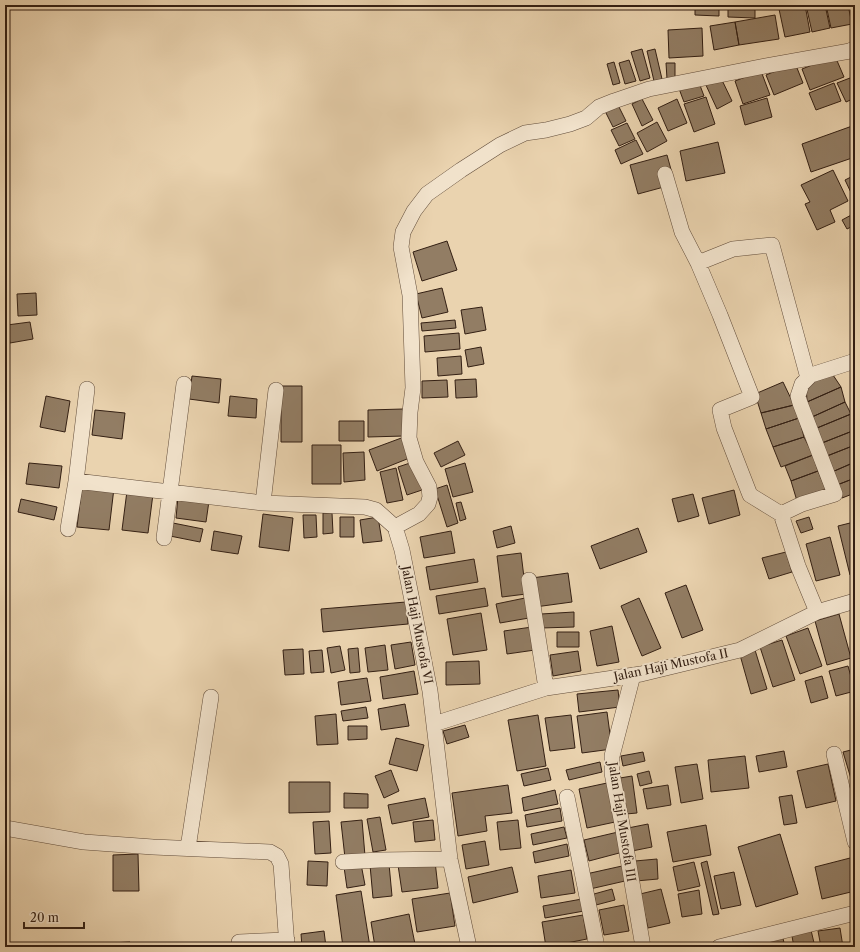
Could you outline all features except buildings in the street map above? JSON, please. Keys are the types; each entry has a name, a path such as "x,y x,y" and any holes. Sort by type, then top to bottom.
{"street":[{"path":"76,481 263,503 364,507 376,510 395,527 419,514 426,508 430,497 428,488 416,462 409,438 413,388 410,295 401,246 403,232 414,211 427,194 500,145 525,133 546,130 586,118 599,107 614,100 649,89 850,51 855,48"},
{"path":"665,174 682,232 698,263 752,397 720,410 724,428 750,495 781,514 798,566 817,612"},
{"path":"698,263 733,249 772,245 808,378"},
{"path":"781,514 802,504 835,494 798,396 802,384 811,375 855,361"},
{"path":"164,538 184,384"},
{"path":"68,529 76,481 87,389"},
{"path":"263,503 276,390"},
{"name":"Jalan Haji Mustofa VI","path":"395,527 402,550 430,690 450,859 469,947"},
{"path":"529,580 546,688"},
{"name":"Jalan Haji Mustofa II","path":"434,724 546,688 641,674 740,650 817,612 855,601"},
{"name":"Jalan Haji Mustofa III","path":"633,675 612,756 612,773 643,947"},
{"path":"188,848 211,697"},
{"path":"834,754 855,842"},
{"path":"567,797 597,947"},
{"path":"5,828 84,842 153,847 270,852 277,856 281,864 287,943 239,942"},
{"path":"343,862 450,859"},
{"path":"719,947 855,913"}]}
